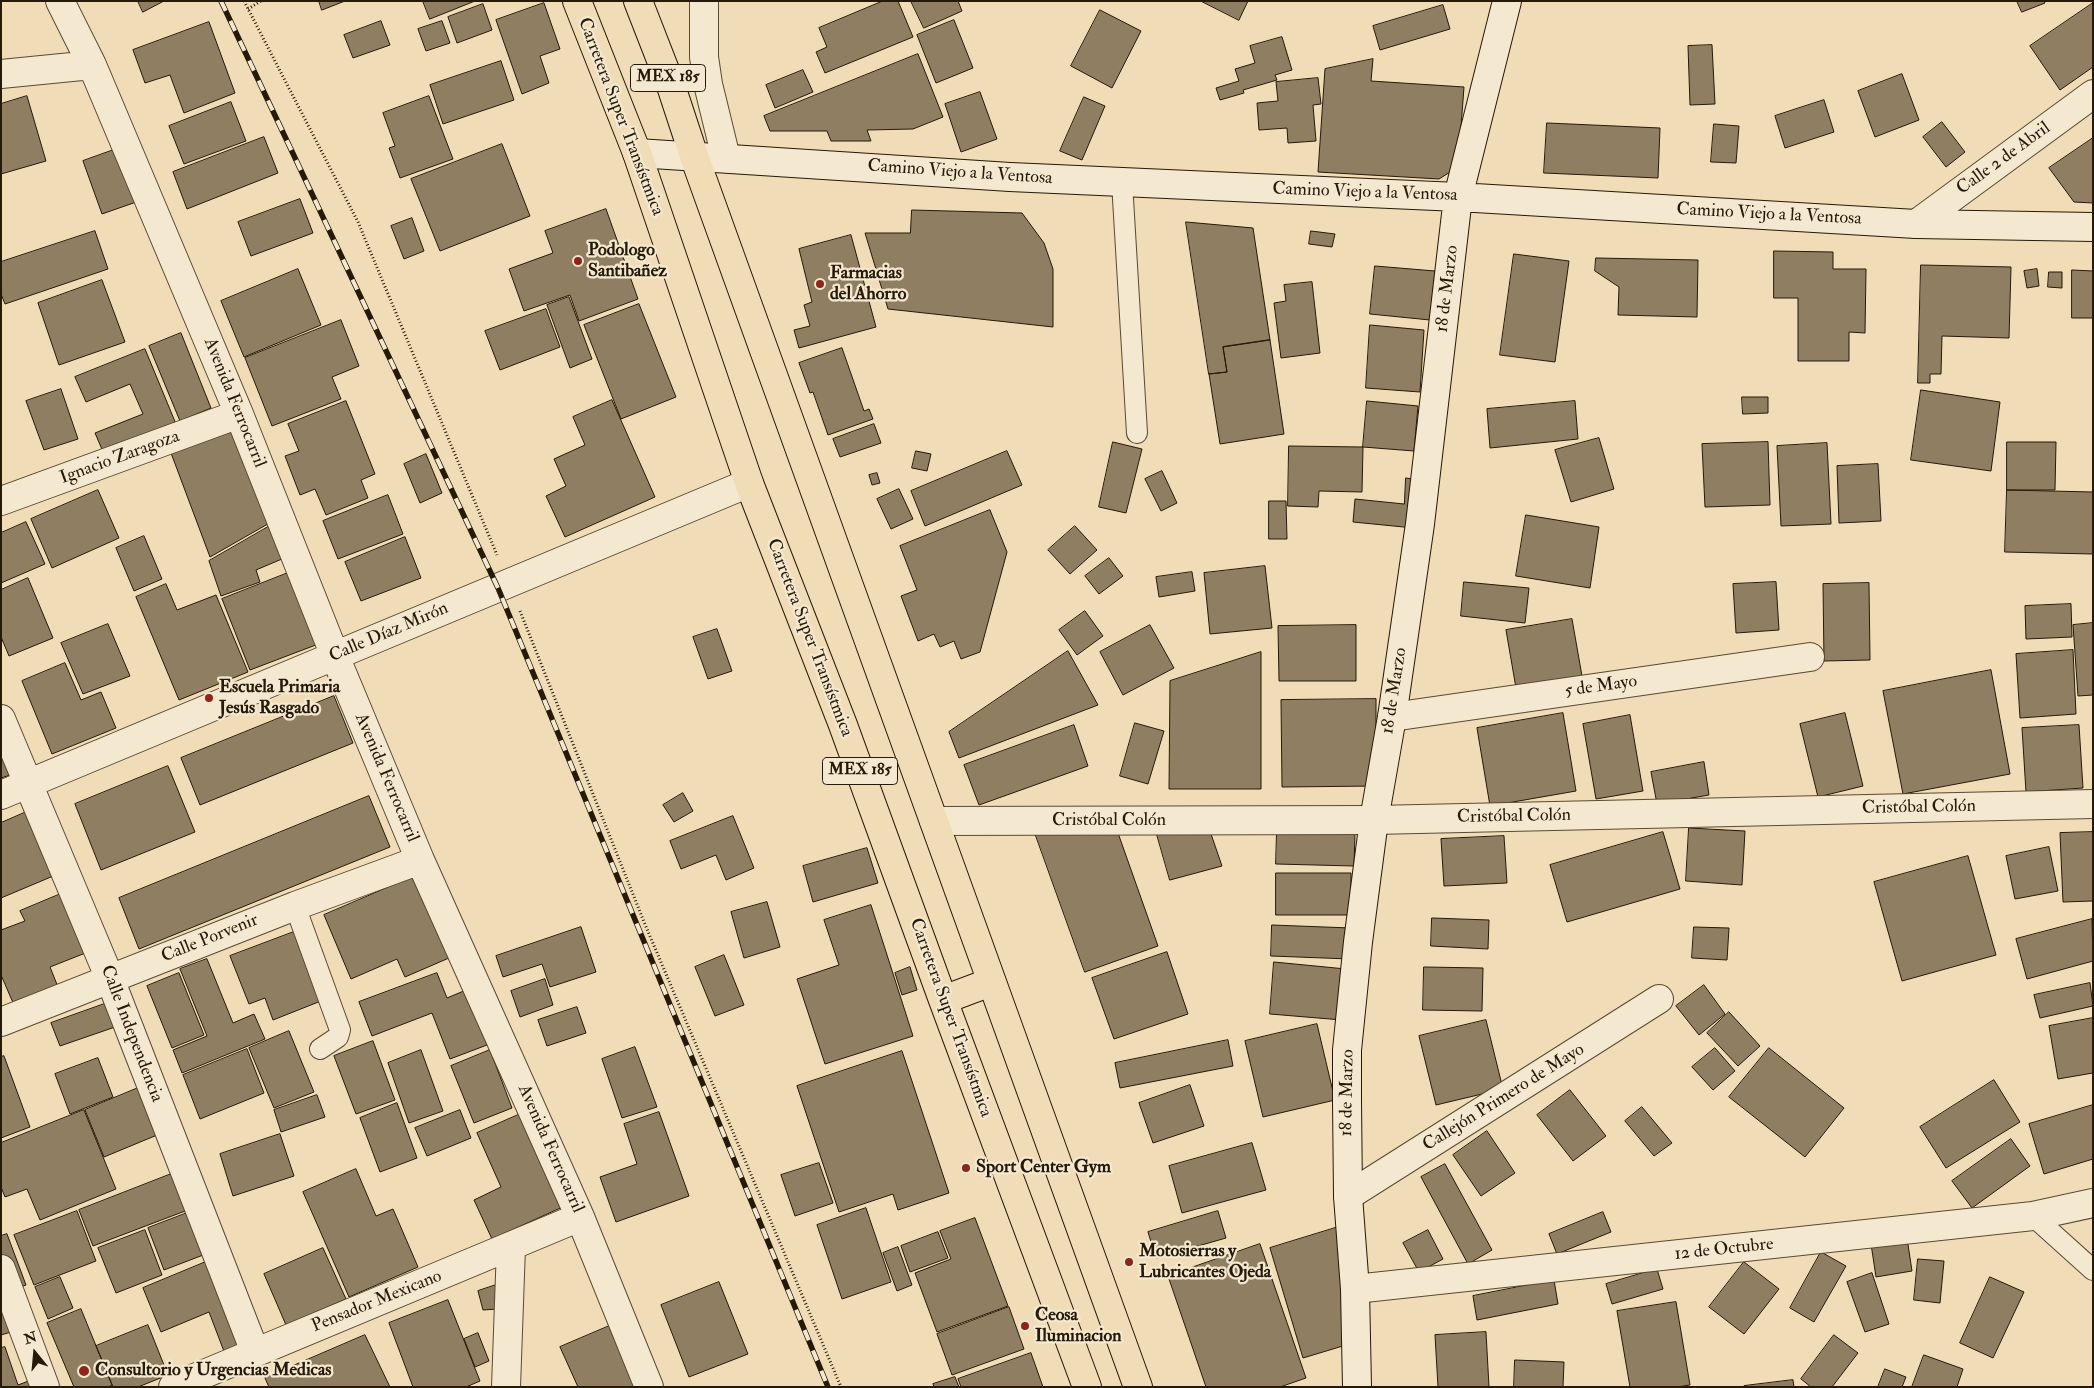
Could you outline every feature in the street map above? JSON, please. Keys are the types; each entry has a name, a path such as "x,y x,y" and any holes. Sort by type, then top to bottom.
{"main road":[{"name":"Carretera Super Transístmica","path":"577,1 637,153 749,483 843,725 1087,1387"},
{"name":"MEX 185","path":"638,1 670,83 694,156 1138,1387"},
{"path":"943,1000 991,982"}],"street":[{"name":"Avenida Ferrocarril","path":"60,1 92,65 239,414 335,656 420,860 580,1217 649,1387"},
{"path":"704,1 704,58 708,84 726,158"},
{"name":"18 de Marzo","path":"1357,1387 1355,1289 1348,1196 1347,1050 1358,942 1374,820 1392,717 1420,524 1458,197 1507,1"},
{"path":"1,74 92,65"},
{"name":"Calle 2 de Abril","path":"1916,224 2093,94"},
{"name":"Camino Viejo a la Ventosa","path":"637,153 1010,177 1458,197 1916,224 2093,227"},
{"name":"Ignacio Zaragoza","path":"1,501 239,414"},
{"name":"Calle Díaz Mirón","path":"1,795 749,483"},
{"name":"5 de Mayo","path":"1392,717 1810,657"},
{"name":"Calle Independencia","path":"1,719 110,979 255,1352"},
{"name":"Cristóbal Colón","path":"934,821 1374,820 2093,804"},
{"name":"Calle Porvenir","path":"1,1022 295,906 420,860"},
{"name":"Callejón Primero de Mayo","path":"1348,1196 1659,999"},
{"name":"12 de Octubre","path":"1355,1289 2033,1216 2093,1203"},
{"name":"Pensador Mexicano","path":"173,1387 580,1217"},
{"path":"506,1387 511,1246"},
{"path":"1,1269 45,1387"}],"lane":[{"path":"1122,182 1137,434"},
{"path":"295,906 340,1030 338,1037 320,1049"},
{"path":"2033,1216 2093,1270"}],"path":[{"path":"244,1 358,222 509,584 644,922 841,1387"},
{"path":"248,10 261,1"}],"building":[{"path":"138,1 164,1 143,12"},
{"path":"319,1 345,1 322,10"},
{"path":"423,1 475,1 430,19"},
{"path":"883,1 898,1 913,37 825,73 816,52 827,47 819,28"},
{"path":"911,1 958,1 962,11 924,28"},
{"path":"1201,1 1248,1 1239,20"},
{"path":"2017,1 2044,1 2045,3 2022,12"},
{"path":"544,3 560,49 540,56 549,83 522,94 496,20"},
{"path":"2093,3 2093,67 2060,90 2030,46"},
{"path":"483,4 492,30 457,43 448,17"},
{"path":"1443,5 1450,29 1380,50 1373,26"},
{"path":"1100,10 1141,31 1112,88 1071,66"},
{"path":"954,20 973,68 936,83 917,35"},
{"path":"381,21 390,45 353,58 344,35"},
{"path":"442,21 450,43 426,51 418,29"},
{"path":"209,22 235,93 184,113 170,75 145,83 133,50"},
{"path":"1282,37 1292,70 1275,75 1277,80 1243,90 1244,93 1220,100 1216,88 1239,81 1235,69 1255,63 1250,46"},
{"path":"1712,45 1715,104 1690,105 1688,46"},
{"path":"918,54 943,117 913,129 867,130 871,141 831,141 827,131 770,131 764,116"},
{"path":"1373,59 1371,81 1464,87 1458,167 1439,179 1318,172 1325,69"},
{"path":"501,61 514,100 443,124 430,85"},
{"path":"803,70 813,92 775,108 766,85"},
{"path":"1902,74 1919,120 1875,137 1858,91"},
{"path":"1318,78 1321,104 1313,105 1316,141 1288,143 1287,128 1259,130 1257,103 1278,101 1276,82"},
{"path":"980,92 997,139 961,152 945,104"},
{"path":"27,96 46,161 1,174 1,104"},
{"path":"429,96 453,159 400,178 389,148 395,146 383,113"},
{"path":"1084,97 1105,106 1082,160 1060,151"},
{"path":"1824,100 1834,132 1785,148 1775,116"},
{"path":"231,102 246,141 184,164 169,126"},
{"path":"1942,122 1965,152 1946,167 1923,137"},
{"path":"1547,123 1660,128 1658,178 1544,173"},
{"path":"1714,124 1739,126 1736,163 1711,162"},
{"path":"264,137 278,173 187,209 173,172"},
{"path":"2093,138 2093,203 2074,202 2049,168"},
{"path":"502,144 530,216 440,251 411,179"},
{"path":"122,147 142,200 102,214 83,161"},
{"path":"300,199 313,233 251,256 238,222"},
{"name":"Podologo Santibañez","path":"606,209 638,299 579,321 570,295 524,311 509,269 553,253 545,231"},
{"path":"912,210 1022,213 1044,243 1053,269 1053,327 888,309 865,233 910,233"},
{"path":"412,218 424,251 404,259 391,226"},
{"path":"1186,222 1253,228 1270,340 1223,347 1227,372 1209,374"},
{"path":"95,231 108,269 5,304 1,294 1,262"},
{"path":"1311,231 1335,234 1332,247 1309,244"},
{"path":"851,235 876,327 799,348 794,330 810,326 804,305 812,302 799,249"},
{"path":"1774,251 1833,252 1833,269 1866,269 1865,333 1849,332 1849,361 1798,361 1798,298 1774,298"},
{"path":"1514,254 1569,261 1555,362 1500,355"},
{"path":"1596,258 1698,260 1697,317 1618,315 1619,287 1595,271"},
{"path":"1921,265 2011,267 2009,338 1942,336 1941,374 1930,374 1930,383 1918,383"},
{"path":"1375,266 1435,271 1430,320 1370,314"},
{"path":"298,269 321,325 244,357 221,301"},
{"path":"2037,269 2039,286 2027,288 2024,271"},
{"path":"2072,270 2093,271 2093,318 2072,318"},
{"path":"2049,272 2062,272 2062,288 2048,287"},
{"path":"102,280 125,342 59,365 38,303"},
{"path":"1312,282 1320,353 1281,358 1274,303 1286,301 1284,285"},
{"path":"569,297 592,359 570,368 547,305"},
{"path":"639,304 676,397 621,419 584,325"},
{"path":"546,309 560,347 500,370 485,331"},
{"path":"341,320 359,366 332,377 341,399 272,426 245,358"},
{"path":"1370,325 1424,330 1420,392 1366,388"},
{"path":"181,333 211,408 180,421 149,346"},
{"path":"1270,340 1284,434 1220,444 1209,374 1227,372 1223,347"},
{"path":"842,348 864,411 869,409 873,419 828,435 813,392 810,393 799,363"},
{"path":"145,349 176,424 104,454 95,433 143,414 130,384 86,402 75,377"},
{"path":"61,389 78,439 44,450 26,401"},
{"path":"1921,390 2000,402 1991,471 1911,460"},
{"path":"1742,397 1768,397 1768,413 1743,414"},
{"path":"612,400 655,497 565,537 546,496 566,486 554,459 585,445 573,417"},
{"path":"346,401 375,474 361,480 368,498 326,515 315,489 300,495 285,456 299,451 288,424"},
{"path":"1367,401 1418,406 1414,451 1363,447"},
{"path":"1575,401 1578,439 1490,448 1487,409"},
{"path":"233,423 273,521 210,557 171,453"},
{"path":"874,424 881,443 840,457 833,439"},
{"path":"1599,438 1614,489 1571,502 1555,450"},
{"path":"1113,442 1142,449 1126,513 1099,507"},
{"path":"1768,442 1770,505 1705,507 1702,444"},
{"path":"2007,442 2056,442 2055,490 2007,490"},
{"path":"1827,443 1831,524 1781,526 1777,446"},
{"path":"1289,446 1363,447 1362,492 1319,491 1318,507 1288,506"},
{"path":"916,451 931,454 927,471 912,468"},
{"path":"1007,451 1022,485 925,526 911,491"},
{"path":"426,454 442,493 420,503 404,464"},
{"path":"1878,464 1881,521 1839,523 1837,466"},
{"path":"1162,471 1177,503 1161,511 1145,479"},
{"path":"877,473 880,483 872,485 869,475"},
{"path":"1406,478 1419,480 1414,528 1353,522 1355,499 1404,504"},
{"path":"899,489 913,519 891,529 877,499"},
{"path":"98,490 119,538 52,568 31,519"},
{"path":"2007,490 2093,492 2093,554 2005,552"},
{"path":"388,495 403,534 338,559 323,521"},
{"path":"1269,501 1286,501 1287,539 1269,539"},
{"path":"990,510 1007,552 980,652 961,659 954,641 940,647 934,634 918,641 901,596 917,590 900,546"},
{"path":"1526,515 1599,527 1590,588 1516,576"},
{"path":"26,522 45,564 1,583 1,533"},
{"path":"275,523 289,556 256,570 260,582 221,596 209,561"},
{"path":"1075,526 1097,550 1070,574 1048,550"},
{"path":"144,536 162,579 134,591 116,548"},
{"path":"405,537 421,578 361,601 345,562"},
{"path":"1109,558 1123,576 1099,594 1085,576"},
{"path":"1265,566 1272,628 1210,634 1204,573"},
{"path":"293,571 321,643 250,670 222,599"},
{"path":"1192,572 1195,591 1159,597 1156,577"},
{"path":"28,578 53,638 9,656 1,637 1,590"},
{"path":"1464,582 1529,588 1525,623 1461,616"},
{"path":"1776,582 1779,630 1736,633 1733,584"},
{"path":"1869,583 1870,660 1824,661 1823,584"},
{"path":"166,584 177,610 216,595 248,672 179,700 136,597"},
{"path":"2071,604 2072,637 2026,639 2025,606"},
{"path":"1085,611 1103,636 1077,655 1059,630"},
{"path":"1572,619 1582,676 1516,688 1506,630"},
{"path":"2093,623 2093,695 2078,696 2073,625"},
{"path":"108,624 130,676 83,694 61,643"},
{"path":"1150,625 1174,668 1123,695 1100,652"},
{"path":"1356,625 1356,681 1279,681 1278,626"},
{"path":"717,629 732,671 708,679 693,637"},
{"path":"2073,650 2076,714 2020,718 2016,654"},
{"path":"1068,651 1098,705 959,758 949,732"},
{"path":"1261,652 1261,789 1169,789 1170,681"},
{"path":"65,663 81,700 101,692 116,728 52,754 22,681"},
{"path":"1991,670 2010,774 1903,794 1883,691"},
{"path":"334,696 353,743 200,805 181,758"},
{"path":"1376,699 1376,786 1282,787 1281,700"},
{"path":"1563,713 1576,791 1490,806 1477,728"},
{"path":"1845,713 1863,786 1818,797 1800,724"},
{"path":"1630,715 1643,791 1596,799 1583,724"},
{"path":"1135,723 1164,731 1148,784 1120,776"},
{"path":"1074,725 1088,766 979,805 964,765"},
{"path":"2079,725 2083,788 2026,792 2022,728"},
{"path":"1,744 13,774 1,778"},
{"path":"1704,762 1709,795 1657,804 1651,772"},
{"path":"168,766 195,832 101,870 75,804"},
{"path":"683,793 693,811 674,822 663,805"},
{"path":"369,796 390,847 139,949 119,898"},
{"path":"31,810 58,874 1,898 1,823"},
{"path":"733,816 754,868 726,880 716,855 681,869 670,841"},
{"path":"1689,828 1745,831 1742,885 1686,881"},
{"path":"1156,831 1210,831 1222,866 1170,880"},
{"path":"1277,831 1355,833 1354,866 1276,864"},
{"path":"1663,832 1680,889 1567,922 1550,865"},
{"path":"2093,832 2093,901 2063,902 2060,833"},
{"path":"1035,833 1118,833 1158,946 1085,972"},
{"path":"1504,836 1507,883 1444,886 1441,839"},
{"path":"2049,847 2058,891 2015,899 2006,856"},
{"path":"867,848 878,883 813,902 803,866"},
{"path":"1968,856 1996,955 1902,981 1874,882"},
{"path":"1276,873 1351,873 1351,915 1276,915"},
{"path":"415,876 449,958 405,977 397,959 351,979 324,915"},
{"path":"63,893 88,952 50,967 58,987 14,1005 1,975 1,930 25,921 20,911"},
{"path":"767,902 780,947 744,958 731,912"},
{"path":"871,905 913,1036 825,1064 797,979 839,965 824,920"},
{"path":"1432,918 1489,920 1488,949 1431,946"},
{"path":"2092,919 2093,961 2027,979 2016,939"},
{"path":"1272,925 1351,928 1350,959 1271,956"},
{"path":"581,927 596,972 550,987 542,964 503,977 496,956"},
{"path":"1694,927 1729,928 1727,960 1692,958"},
{"path":"299,930 326,999 273,1020 265,998 249,1004 230,956"},
{"path":"1167,952 1188,1014 1114,1039 1092,978"},
{"path":"724,955 744,1005 715,1016 695,967"},
{"path":"207,959 233,1023 254,1014 265,1039 182,1073 173,1050 207,1036 180,969"},
{"path":"1274,962 1346,969 1342,1020 1270,1014"},
{"path":"910,967 917,990 902,995 895,973"},
{"path":"1424,967 1483,968 1482,1011 1423,1010"},
{"path":"179,973 204,1035 172,1048 147,986"},
{"path":"437,973 447,998 466,990 487,1045 450,1059 432,1013 372,1036 359,1002"},
{"path":"545,979 553,1005 520,1017 511,991"},
{"path":"2090,983 2093,1006 2040,1018 2034,995"},
{"path":"1704,985 1725,1014 1699,1035 1676,1006"},
{"path":"110,1002 118,1026 60,1046 51,1023"},
{"path":"577,1007 586,1033 547,1046 538,1020"},
{"path":"1729,1012 1760,1046 1738,1066 1707,1033"},
{"path":"2093,1018 2093,1073 2058,1079 2049,1026"},
{"path":"1486,1020 1503,1089 1436,1105 1419,1036"},
{"path":"1317,1024 1335,1100 1263,1117 1245,1041"},
{"path":"289,1031 314,1092 274,1108 249,1048"},
{"path":"1228,1040 1233,1066 1120,1088 1115,1063"},
{"path":"373,1041 395,1100 356,1114 334,1056"},
{"path":"635,1047 657,1107 622,1118 602,1059"},
{"path":"1715,1048 1735,1071 1713,1090 1692,1067"},
{"path":"1769,1048 1844,1108 1805,1157 1729,1097"},
{"path":"247,1049 264,1093 200,1119 183,1075"},
{"path":"421,1050 443,1111 409,1123 388,1063"},
{"path":"490,1050 512,1108 474,1123 451,1066"},
{"path":"902,1051 949,1193 898,1210 893,1194 839,1212 797,1086"},
{"path":"4,1056 30,1127 1,1138 1,1057"},
{"path":"98,1058 113,1097 70,1114 55,1074"},
{"path":"1994,1080 2020,1122 1946,1168 1920,1127"},
{"path":"1190,1085 1204,1126 1153,1143 1139,1103"},
{"path":"143,1086 162,1133 104,1157 85,1110"},
{"path":"1570,1090 1606,1136 1573,1161 1537,1115"},
{"path":"317,1095 325,1117 281,1132 274,1110"},
{"path":"397,1103 417,1158 380,1172 360,1118"},
{"path":"2093,1105 2093,1159 2044,1174 2029,1124"},
{"path":"1642,1107 1672,1143 1654,1156 1625,1121"},
{"path":"84,1110 116,1189 40,1220 27,1189 5,1197 1,1187 1,1143"},
{"path":"460,1110 471,1138 427,1156 415,1128"},
{"path":"525,1112 567,1205 492,1239 474,1200 501,1187 477,1133"},
{"path":"659,1112 689,1196 616,1222 600,1177 637,1164 624,1124"},
{"path":"1487,1131 1515,1173 1481,1196 1453,1155"},
{"path":"280,1134 294,1176 233,1196 220,1154"},
{"path":"2011,1139 2030,1166 1972,1208 1952,1181"},
{"path":"1252,1143 1266,1190 1182,1213 1169,1166"},
{"path":"819,1163 833,1203 795,1216 781,1175"},
{"path":"1445,1164 1492,1250 1468,1264 1421,1177"},
{"path":"356,1169 376,1216 393,1209 418,1267 349,1297 303,1192"},
{"path":"179,1171 193,1208 93,1246 79,1210"},
{"path":"866,1208 891,1282 842,1299 817,1225"},
{"path":"195,1210 211,1252 164,1270 148,1228"},
{"path":"77,1211 96,1261 34,1285 14,1235"},
{"path":"1218,1211 1226,1238 1156,1258 1148,1232"},
{"path":"1603,1212 1611,1232 1557,1254 1549,1234"},
{"path":"975,1218 1008,1306 937,1332 915,1273 951,1259 940,1231"},
{"path":"1345,1225 1356,1342 1303,1358 1270,1248"},
{"path":"145,1230 162,1275 116,1293 98,1248"},
{"path":"1428,1230 1443,1259 1419,1272 1403,1243"},
{"path":"938,1232 948,1258 910,1272 901,1246"},
{"path":"7,1234 26,1285 12,1290 1,1261 1,1236"},
{"path":"1907,1238 1912,1271 1876,1277 1871,1244"},
{"path":"1260,1244 1306,1378 1280,1387 1206,1387 1168,1276"},
{"path":"898,1247 912,1285 897,1291 883,1253"},
{"path":"323,1248 346,1299 286,1325 264,1274"},
{"path":"1821,1252 1846,1266 1814,1322 1790,1308"},
{"path":"213,1259 248,1344 225,1354 209,1312 161,1332 143,1288"},
{"path":"1918,1259 1944,1261 1940,1303 1914,1300"},
{"path":"1744,1262 1779,1289 1744,1334 1709,1307"},
{"path":"1657,1269 1663,1289 1612,1304 1606,1284"},
{"path":"1872,1273 1889,1324 1865,1332 1847,1282"},
{"path":"60,1277 73,1308 48,1319 35,1287"},
{"path":"1990,1277 2024,1292 1993,1358 1960,1343"},
{"path":"1554,1280 1558,1304 1477,1320 1473,1296"},
{"path":"719,1282 748,1354 689,1377 661,1305"},
{"path":"499,1284 498,1309 483,1310 478,1291"},
{"path":"448,1300 480,1381 466,1387 413,1387 389,1323"},
{"path":"1676,1302 1690,1385 1677,1387 1630,1387 1617,1311"},
{"path":"1,1303 11,1332 1,1335"},
{"path":"1009,1307 1024,1349 952,1375 937,1334"},
{"path":"81,1309 112,1385 108,1387 74,1387 47,1323"},
{"path":"614,1324 641,1387 578,1387 560,1347"},
{"path":"148,1325 168,1375 138,1387 113,1387 96,1346"},
{"path":"1486,1332 1489,1387 1438,1387 1435,1335"},
{"path":"478,1333 489,1361 475,1367 464,1339"},
{"path":"365,1335 390,1387 269,1387 265,1378"},
{"path":"1834,1335 1858,1353 1832,1387 1811,1387 1801,1379"},
{"path":"5,1347 18,1385 39,1377 43,1387 1,1387 1,1348"},
{"path":"1031,1353 1043,1387 961,1387 958,1379"},
{"path":"1924,1355 1963,1369 1957,1387 1912,1387"},
{"path":"1515,1360 1564,1362 1563,1387 1514,1387"},
{"path":"1885,1369 1906,1377 1902,1387 1878,1387"},
{"path":"955,1377 959,1387 934,1387 933,1384"},
{"path":"1793,1380 1794,1387 1744,1387 1744,1386"}],"railway":[{"path":"221,1 498,588 828,1387"}],"place":[{"name":"Podologo Santibañez","path":"578,261"},
{"name":"Farmacias del Ahorro","path":"820,284"},
{"name":"Escuela Primaria Jesús Rasgado","path":"209,698"},
{"name":"Sport Center Gym","path":"966,1168"},
{"name":"Motosierras y Lubricantes Ojeda","path":"1129,1262"},
{"name":"Ceosa Iluminacion","path":"1025,1326"},
{"name":"Consultorio y Urgencias Medicas","path":"84,1371"}]}
